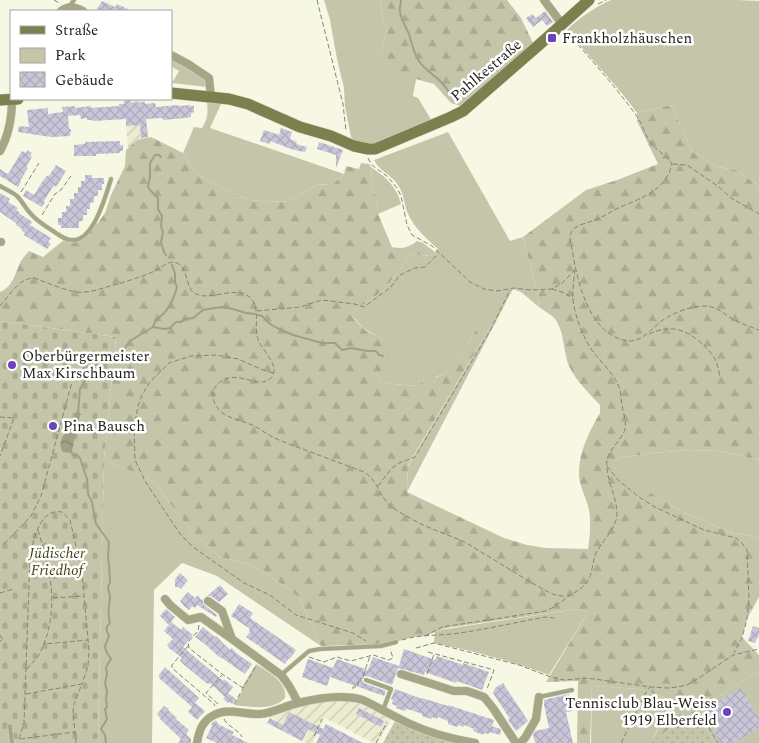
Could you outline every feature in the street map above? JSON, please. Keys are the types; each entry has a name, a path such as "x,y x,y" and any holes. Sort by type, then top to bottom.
{"street":[{"path":"544,0 563,27"},
{"name":"Pahlkestraße","path":"368,149 384,146 451,118 463,111 540,44 563,27 589,0"},
{"path":"63,10 69,7 81,10"},
{"path":"172,55 209,78 211,96"},
{"path":"172,93 211,96 248,104 300,127 368,149"},
{"path":"0,152 6,141 9,129 12,100"},
{"path":"165,599 170,606 188,620 201,617 281,675 292,690 298,703"},
{"path":"208,601 222,611 232,639"},
{"path":"401,674 454,691 467,691 484,697 516,743"},
{"path":"197,743 199,730 208,718 223,712 260,714 298,703 350,697 363,700 409,724 433,733 475,743"},
{"path":"520,743 536,719 539,697"}],"lane":[{"path":"69,7 74,0"},
{"path":"0,186 18,196 38,221 65,239 77,240 82,238 97,217 111,179"},
{"path":"281,675 309,652 320,649 382,646 396,642"},
{"path":"366,680 391,689 383,710"},
{"path":"539,697 572,690"},
{"path":"10,726 12,743"}],"path":[{"path":"317,0 343,104 346,142"},
{"path":"563,27 621,94 655,148 663,153 672,164 687,165 719,187 731,198 759,214"},
{"path":"368,149 370,162 390,179 399,191 407,225 412,235 423,240 473,284 497,291 552,288 562,283 575,270"},
{"path":"18,196 39,163"},
{"path":"426,636 442,627 546,611 577,592 588,581 596,553 616,520 617,508 607,465 610,452 625,430 625,417 622,407 622,396 615,379 586,341 577,315 574,299 575,270 570,235 573,229 582,224 596,220 646,196 660,186 672,164"},
{"path":"38,221 55,194 61,190 71,176"},
{"path":"256,311 300,307 322,300 356,304 364,308 391,287 400,275 415,268 425,267 439,253"},
{"path":"0,306 20,283 27,278 34,278 77,292 86,292 138,277 173,262 182,266 191,290 196,294 208,296 224,292 247,296 254,302 258,340 271,360 274,373 266,381 261,382 238,377 221,381 213,389 216,406 224,414 252,425 276,439 364,472 370,476 378,486 386,502 393,508 429,528 458,538 532,584 552,594 566,598"},
{"path":"575,270 587,304 597,322 606,331 617,338 629,342 654,331 673,328 681,330 688,333 712,354 716,361 720,378"},
{"path":"552,288 566,293 574,299"},
{"path":"378,486 392,468 415,457 491,329 511,289"},
{"path":"646,335 667,317 692,308 705,306 716,308 735,320 759,330"},
{"path":"274,373 238,359 216,355 190,356 169,363 150,382 138,406 134,428 135,460 145,481 190,545 244,583 270,595 296,614 356,634 372,647"},
{"path":"4,544 31,516 41,496 72,382"},
{"path":"0,417 14,418 0,456"},
{"path":"607,465 618,480 655,507 704,530 736,538 742,542 747,550 748,619 742,638 733,655"},
{"path":"75,732 18,739 24,723 26,694 30,558 38,529 44,519 53,512 62,512 70,520 82,573 88,640 88,666 74,704 76,743"},
{"path":"27,670 39,655 49,633 52,616 51,577 38,529"},
{"path":"0,593 13,589"},
{"path":"52,598 84,596"},
{"path":"201,617 198,630 188,642 189,648 243,688"},
{"path":"396,642 411,637 457,634 546,617 554,618"},
{"path":"0,635 2,640 0,641"},
{"path":"44,644 88,640"},
{"path":"416,648 434,643 519,665 564,680 587,678 651,687 687,685 733,655 759,649"},
{"path":"305,654 324,662 337,657 351,661 373,655 389,660 393,658 389,644"},
{"path":"189,646 172,665 172,668 223,712"},
{"path":"428,652 494,670 484,697"},
{"path":"425,682 434,653"},
{"path":"350,697 353,687 357,687 360,678 362,679 370,656"},
{"path":"223,712 243,688 260,659"},
{"path":"222,674 206,693 218,704 227,725 238,731 242,737"},
{"path":"26,694 82,684"},
{"path":"622,743 645,694 651,687"},
{"path":"376,743 391,715"},
{"path":"314,736 322,719"},
{"path":"705,721 718,743"},
{"path":"34,737 35,743"}],"shaded area":[{"path":"124,100 145,100 148,138 137,140 128,148"},
{"path":"350,701 364,704 391,719 378,743 374,743 325,718 313,743 307,743 272,725 275,719 269,716 313,703"}],"green space":[{"path":"324,0 380,0 381,11 387,30 381,51 413,96 418,98 432,121 375,143 362,145 355,142 351,137 345,107 344,88"},
{"path":"380,0 507,0 521,18 533,43 461,106 451,103 434,84 416,79 413,96 388,68 381,51 387,30 381,11"},
{"path":"611,0 759,1 759,186 736,170 718,167 692,151 671,105 637,113 567,30 588,13"},
{"path":"172,59 203,76 207,87 172,83 179,71 172,67"},
{"path":"207,102 221,104 210,128 344,174 333,184 316,185 289,201 268,202 251,200 233,194 196,174 183,153 194,127 202,128 204,125 207,115"},
{"path":"671,105 692,151 718,167 736,170 759,186 759,460 719,451 689,450 652,453 619,458 615,461 615,468 621,475 679,510 729,532 759,538 759,597 747,619 742,637 759,655 759,671 696,711 715,743 657,743 653,738 667,713 664,697 639,689 592,686 590,743 577,743 578,681 546,682 588,612 577,609 446,628 425,636 411,637 383,644 321,646 300,599 288,588 252,565 220,557 192,532 153,481 104,459 116,337 0,321 0,292 11,283 24,257 29,251 43,257 65,239 77,240 91,226 98,223 105,213 111,195 125,166 126,150 137,140 151,137 183,153 196,174 233,194 251,200 268,202 289,201 316,185 333,184 344,174 346,166 359,169 361,163 369,164 372,168 371,183 377,199 378,214 392,247 405,247 417,241 435,252 431,256 417,254 409,257 384,290 351,314 364,329 382,338 388,344 389,354 387,361 377,374 383,383 418,386 426,377 437,377 446,372 461,355 473,334 484,322 490,327 408,465 407,492 504,538 546,548 588,549 590,515 579,476 579,467 585,443 600,413 600,405 580,383 570,368 561,330 555,319 539,307 537,291 523,237 586,190 658,164 637,121 637,113"},
{"path":"448,132 510,241 523,237 537,291 539,307 521,292 513,289 407,492 408,466 490,327 473,334 459,358 444,373 435,377 426,377 418,386 383,383 377,374 384,340 363,328 351,314 384,290 409,257 417,254 431,256 438,249 414,224 408,214 400,188 374,160"},
{"path":"372,168 390,183 397,192 401,204 378,214 377,199 371,183"},
{"name":"Jüdischer Friedhof","path":"0,321 116,337 104,459 98,743 0,743"},
{"path":"689,450 719,451 759,460 759,538 729,532 679,510 620,475 615,468 615,461 619,458"},
{"path":"104,459 153,481 192,532 220,557 252,565 288,588 300,599 321,646 217,576 182,563 154,590 152,743 98,743"},
{"path":"577,609 588,612 549,675 521,665 434,643 435,632 446,629"},
{"path":"256,664 280,682 285,692 285,698 274,705 268,706 234,705 244,688 242,687"},
{"name":"Tennisclub Blau-Weiss 1919 Elberfeld","path":"759,671 759,743 715,743 696,711"},
{"path":"592,686 639,689 664,697 667,713 653,737 657,743 591,743"},
{"path":"693,709 712,743 651,743"},
{"path":"395,721 420,733 455,743 383,743"}],"water":[{"path":"76,412 81,414 73,448 71,453 63,452 60,445 66,432 65,429 72,421"}],"building":[{"path":"102,1 115,7 117,4 130,10 99,10 97,9"},
{"path":"545,11 553,22 547,26 542,20 533,27 526,18 532,14 536,18"},
{"path":"124,100 130,100 131,103 155,103 156,107 190,105 194,106 194,112 191,113 191,117 185,118 146,119 148,137 141,138 140,125 126,126 126,119 93,121 87,120 87,118 81,119 80,115 68,116 69,129 71,129 70,136 51,137 18,132 19,126 29,127 27,110 48,108 48,114 63,112 62,107 91,106 91,108 124,104"},
{"path":"281,128 292,132 290,139 297,142 296,144 307,147 305,152 270,141 270,144 260,141 264,130 279,135"},
{"path":"120,141 120,145 123,145 123,151 120,151 120,153 74,156 74,145 85,144 85,142"},
{"path":"319,142 343,150 336,168 336,155 317,149"},
{"path":"27,150 32,153 30,156 32,157 18,187 0,176 0,169 8,174 22,151 26,153"},
{"path":"56,165 66,171 56,187 54,185 42,207 23,196 26,190 34,195"},
{"path":"85,175 92,175 92,178 104,178 102,190 98,190 98,196 94,196 94,202 90,203 90,209 87,209 87,215 83,215 83,221 79,221 79,228 61,228 61,225 58,225 58,218 62,218 62,212 66,212 66,206 70,206 70,199 74,199 74,193 78,193 81,181 85,181"},
{"path":"0,193 10,199 8,202 18,208 16,210 32,222 30,225 51,238 48,242 51,244 47,249 24,235 25,233 17,224 0,212"},
{"path":"180,573 188,580 181,589 175,587 175,579"},
{"path":"220,585 228,594 219,602 211,596 207,596"},
{"path":"188,592 195,598 198,595 201,600 203,599 204,605 217,615 216,617 197,605 195,608 192,606 189,610 184,606 180,601"},
{"path":"239,604 253,613 250,618 296,650 285,664 246,637 250,629 231,616"},
{"path":"166,609 175,617 171,622 181,630 183,627 193,635 183,647 223,681 224,679 233,687 228,693 236,699 232,704 223,699 225,697 210,683 206,683 182,663 180,660 182,658 169,648 167,645 173,639 164,631 169,625 160,616"},
{"path":"753,626 759,628 759,634 755,643 748,641"},
{"path":"203,627 216,636 230,650 232,648 252,664 245,674 219,657 195,637"},
{"path":"404,649 435,660 437,656 489,672 482,690 425,672 424,675 398,668 392,685 367,676 363,678 362,681 364,683 386,691 384,696 330,677 327,686 302,677 308,659 333,668 337,659 368,670 373,657 399,666"},
{"path":"165,667 199,698 195,703 205,711 197,720 188,712 192,707 159,678 158,676"},
{"path":"503,683 528,721 516,731 493,693 495,688"},
{"name":"Tennisclub Blau-Weiss 1919 Elberfeld","path":"741,688 759,719 759,728 734,743 721,743 704,714 707,713 705,709"},
{"path":"395,689 494,720 492,726 500,729 500,735 490,732 483,735 464,725 463,727 458,725 457,727 448,724 448,721 438,717 437,719 432,717 431,719 411,710 406,709 405,711 396,708 397,706 392,704 393,700 391,699"},
{"path":"569,694 573,711 566,712 573,743 535,743 533,735 535,731 549,728 544,700"},
{"path":"164,706 189,730 186,734 191,739 191,743 178,743 181,739 160,719 157,714"},
{"path":"359,708 384,721 381,727 356,714"},
{"path":"289,712 323,729 326,724 363,743 316,743 320,735 308,729 302,741 267,723 270,718 283,725"},
{"path":"216,720 218,724 234,732 232,735 248,743 217,743 206,738 212,726 211,724"}],"waterway":[{"path":"401,0 402,20 420,63 443,83 448,91"},
{"path":"161,157 155,155 150,163 148,187 158,199 158,209 162,216 161,226 163,232 161,242 166,255"},
{"path":"78,413 80,389 93,367 106,356 122,352 130,341 153,327 156,320 168,308 177,287 172,265"},
{"path":"153,327 170,328 176,322 193,318 203,310 222,307 255,314"},
{"path":"258,315 262,316 270,324 293,335 322,343 335,343 342,350 351,348 376,351 379,355 383,356"},
{"path":"71,451 73,455 77,455 80,458 87,479 88,494 92,502 96,524 109,542 110,583 108,586 110,598 108,614 110,623 107,627 109,636 105,646 111,659 106,667 107,707 105,709 107,719 101,729 105,735 106,743"}],"place":[{"name":"Frankholzhäuschen","path":"552,38"},
{"name":"Oberbürgermeister Max Kirschbaum","path":"12,365"},
{"name":"Pina Bausch","path":"53,426"},
{"name":"Tennisclub Blau-Weiss 1919 Elberfeld","path":"727,712"}]}
